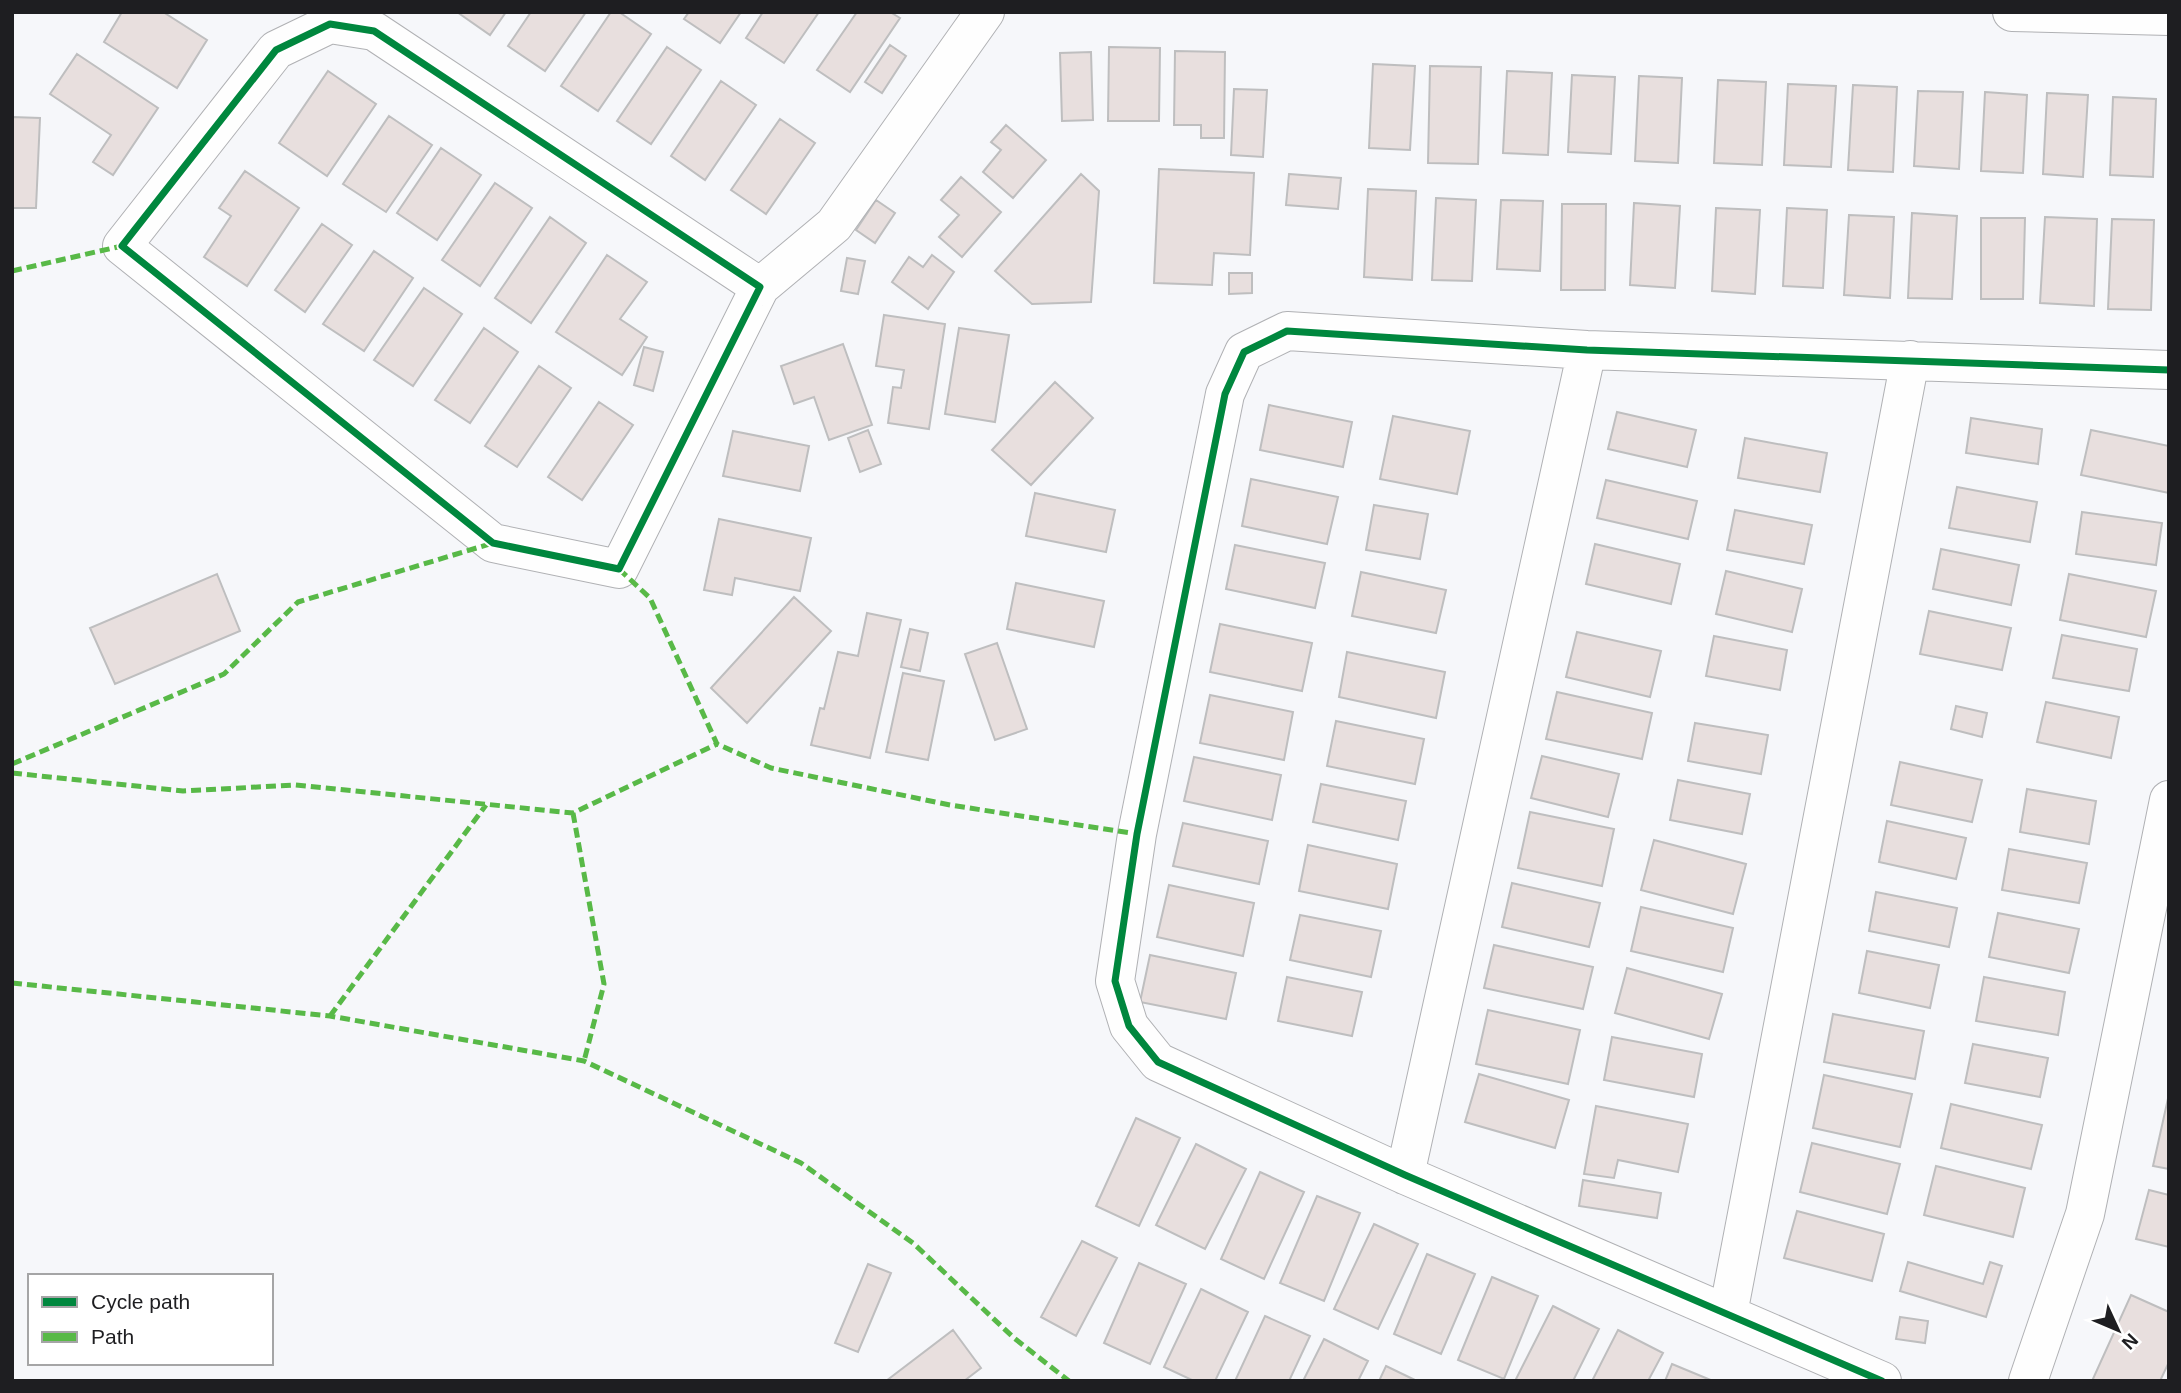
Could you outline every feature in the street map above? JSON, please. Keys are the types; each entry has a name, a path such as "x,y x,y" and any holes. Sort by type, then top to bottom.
{"street":[{"path":"760,287 374,31 330,24 276,50 121,246 493,543 619,569 760,287 834,225 985,12"},
{"path":"2012,12 2169,16"},
{"path":"1882,1381 1405,1175 1158,1062 1129,1026 1115,981 1137,834 1225,394 1244,352 1287,331 1587,350 2169,370"},
{"path":"1405,1175 1587,350"},
{"path":"1728,1314 1910,360"},
{"path":"2028,1381 2085,1214 2169,800"}],"building":[{"path":"122,12 163,12 207,40 177,88 104,42"},
{"path":"457,12 506,12 490,35"},
{"path":"531,12 586,12 545,71 508,46"},
{"path":"611,12 619,12 651,34 598,111 561,86"},
{"path":"689,12 741,12 720,43 684,19"},
{"path":"763,12 819,12 784,63 746,38"},
{"path":"857,12 890,12 900,18 850,92 817,70"},
{"path":"890,45 906,56 882,93 865,82"},
{"path":"667,47 701,70 651,144 617,121"},
{"path":"1109,47 1160,48 1159,121 1108,121"},
{"path":"1175,51 1225,52 1224,138 1201,138 1201,125 1174,125"},
{"path":"1091,52 1093,120 1062,121 1060,53"},
{"path":"77,54 158,108 113,175 93,162 111,135 50,94"},
{"path":"1373,64 1415,66 1410,150 1369,148"},
{"path":"1430,66 1481,67 1478,164 1428,163"},
{"path":"328,71 376,104 327,176 279,143"},
{"path":"1507,71 1552,73 1548,155 1503,153"},
{"path":"1572,75 1615,77 1611,154 1568,152"},
{"path":"1639,76 1682,78 1678,163 1635,161"},
{"path":"1718,80 1766,82 1762,165 1714,163"},
{"path":"721,81 756,105 705,180 671,156"},
{"path":"1788,84 1836,86 1831,167 1784,165"},
{"path":"1853,85 1897,87 1893,172 1848,170"},
{"path":"1234,89 1267,90 1263,157 1231,155"},
{"path":"1918,91 1963,92 1959,169 1914,166"},
{"path":"1985,92 2027,95 2023,173 1981,171"},
{"path":"2047,93 2088,95 2083,177 2043,174"},
{"path":"2113,97 2156,99 2153,177 2110,175"},
{"path":"389,116 432,145 386,212 343,184"},
{"path":"12,117 40,118 36,208 12,208"},
{"path":"780,119 815,143 766,214 731,190"},
{"path":"1006,125 1046,160 1013,198 983,172 1001,150 991,142"},
{"path":"441,148 481,175 437,240 397,213"},
{"path":"1159,169 1254,173 1250,255 1214,253 1212,285 1154,283"},
{"path":"245,171 299,208 247,286 204,257 231,216 219,208"},
{"path":"1081,174 1099,191 1091,302 1032,304 995,271"},
{"path":"1289,174 1341,178 1338,209 1286,205"},
{"path":"961,177 1001,212 962,257 939,237 959,215 941,200"},
{"path":"495,183 532,208 480,286 442,260"},
{"path":"1368,189 1416,191 1412,280 1364,277"},
{"path":"1436,198 1476,200 1472,281 1432,280"},
{"path":"876,200 895,213 875,243 856,230"},
{"path":"1501,200 1543,201 1540,271 1497,269"},
{"path":"1634,203 1680,206 1675,288 1630,285"},
{"path":"1562,204 1606,204 1605,290 1561,290"},
{"path":"1716,208 1760,210 1755,294 1712,291"},
{"path":"1787,208 1827,210 1823,288 1783,286"},
{"path":"1912,213 1957,216 1952,299 1908,298"},
{"path":"1849,215 1894,217 1890,298 1844,295"},
{"path":"550,217 586,243 531,323 495,298"},
{"path":"2045,217 2097,219 2094,306 2040,303"},
{"path":"1981,218 2025,218 2023,299 1981,299"},
{"path":"2112,219 2154,220 2151,310 2108,309"},
{"path":"322,224 352,245 305,312 275,290"},
{"path":"374,251 413,278 364,351 323,324"},
{"path":"607,255 647,282 620,319 647,337 622,375 556,332"},
{"path":"932,255 954,272 928,309 892,282 909,257 923,267"},
{"path":"847,258 865,261 858,294 841,291"},
{"path":"1229,273 1252,273 1252,293 1229,294"},
{"path":"424,288 462,314 413,386 374,360"},
{"path":"884,315 945,324 929,429 888,423 893,387 901,388 904,370 876,366"},
{"path":"484,328 518,352 470,423 435,400"},
{"path":"959,328 1009,335 995,422 945,414"},
{"path":"843,344 872,425 829,440 814,397 794,404 781,366"},
{"path":"644,347 663,352 653,391 634,385"},
{"path":"539,366 571,388 517,467 485,446"},
{"path":"1055,382 1093,418 1031,485 992,450"},
{"path":"599,402 633,425 582,500 548,477"},
{"path":"1269,405 1352,422 1343,467 1260,450"},
{"path":"1617,412 1696,430 1687,467 1608,449"},
{"path":"1393,416 1470,431 1457,494 1380,479"},
{"path":"1971,418 2042,429 2038,464 1966,453"},
{"path":"868,430 881,464 860,472 848,438"},
{"path":"2091,430 2169,446 2169,493 2081,475"},
{"path":"733,431 809,446 800,491 723,476"},
{"path":"1745,438 1827,453 1820,492 1738,478"},
{"path":"1251,479 1338,497 1327,544 1242,526"},
{"path":"1606,480 1697,501 1688,539 1597,518"},
{"path":"1957,487 2037,502 2030,542 1949,528"},
{"path":"1035,493 1115,510 1106,552 1026,536"},
{"path":"1374,505 1428,514 1420,559 1366,550"},
{"path":"1735,510 1812,525 1804,564 1727,550"},
{"path":"2082,512 2162,523 2156,565 2076,554"},
{"path":"719,519 811,538 800,591 735,578 732,595 704,590"},
{"path":"1595,544 1680,564 1671,604 1586,584"},
{"path":"1235,545 1325,563 1315,608 1226,589"},
{"path":"1941,549 2019,565 2011,605 1933,589"},
{"path":"1726,571 1802,589 1792,632 1716,614"},
{"path":"1361,572 1446,590 1436,633 1352,616"},
{"path":"217,574 240,631 115,684 90,628"},
{"path":"2069,574 2156,591 2146,637 2060,620"},
{"path":"1016,583 1104,601 1094,647 1007,629"},
{"path":"794,597 831,631 747,723 711,688"},
{"path":"1929,611 2011,628 2002,670 1920,654"},
{"path":"867,613 901,620 870,758 811,745 820,708 824,709 838,652 858,656"},
{"path":"1220,624 1312,643 1302,691 1210,672"},
{"path":"910,629 928,633 920,671 901,667"},
{"path":"1577,632 1661,651 1650,697 1566,677"},
{"path":"2062,635 2137,649 2129,691 2053,678"},
{"path":"1714,636 1787,650 1780,690 1706,676"},
{"path":"997,643 1027,729 995,740 965,654"},
{"path":"1347,652 1445,672 1436,718 1339,697"},
{"path":"903,673 944,681 928,760 886,752"},
{"path":"1557,692 1652,713 1642,759 1546,739"},
{"path":"1210,695 1293,712 1284,760 1200,743"},
{"path":"2046,702 2119,717 2111,758 2037,742"},
{"path":"1956,706 1987,713 1982,737 1951,729"},
{"path":"1336,721 1424,739 1415,784 1327,766"},
{"path":"1695,723 1768,735 1761,774 1688,761"},
{"path":"1542,756 1619,774 1608,817 1531,798"},
{"path":"1194,757 1281,775 1272,820 1184,801"},
{"path":"1900,762 1982,780 1972,822 1891,805"},
{"path":"1678,780 1750,794 1742,834 1670,820"},
{"path":"1321,784 1406,801 1398,840 1313,822"},
{"path":"2027,789 2096,801 2089,844 2020,832"},
{"path":"1530,812 1614,829 1602,886 1518,868"},
{"path":"1887,821 1966,838 1956,879 1879,862"},
{"path":"1183,823 1268,841 1259,884 1173,866"},
{"path":"1654,840 1746,864 1733,914 1641,890"},
{"path":"1308,845 1397,864 1388,909 1299,891"},
{"path":"2009,849 2087,863 2079,903 2002,890"},
{"path":"1512,883 1600,903 1589,947 1502,927"},
{"path":"1169,885 1254,903 1243,956 1157,937"},
{"path":"1876,892 1957,908 1949,947 1869,931"},
{"path":"1641,907 1733,928 1723,972 1631,951"},
{"path":"1998,913 2079,929 2069,973 1989,957"},
{"path":"1300,915 1381,931 1371,977 1290,960"},
{"path":"1494,945 1593,967 1583,1009 1484,988"},
{"path":"1867,951 1939,965 1930,1008 1859,993"},
{"path":"1150,955 1236,973 1226,1019 1140,1002"},
{"path":"1627,968 1722,994 1709,1039 1615,1013"},
{"path":"1287,977 1362,992 1352,1036 1278,1021"},
{"path":"1984,977 2065,992 2058,1035 1976,1021"},
{"path":"1488,1010 1580,1030 1568,1084 1476,1064"},
{"path":"1833,1014 1924,1031 1915,1079 1824,1062"},
{"path":"1612,1037 1702,1054 1694,1097 1604,1080"},
{"path":"1973,1044 2048,1058 2040,1097 1965,1083"},
{"path":"1479,1074 1569,1100 1555,1148 1465,1122"},
{"path":"1824,1075 1912,1094 1900,1147 1813,1128"},
{"path":"2169,1094 2169,1169 2153,1166"},
{"path":"1951,1104 2042,1125 2031,1169 1941,1148"},
{"path":"1596,1106 1688,1124 1678,1172 1618,1160 1614,1178 1584,1174"},
{"path":"1136,1118 1180,1138 1139,1226 1096,1206"},
{"path":"1812,1143 1900,1164 1887,1214 1800,1192"},
{"path":"1196,1144 1246,1169 1205,1249 1156,1225"},
{"path":"1936,1166 2025,1188 2013,1237 1924,1215"},
{"path":"1260,1172 1304,1192 1264,1279 1221,1259"},
{"path":"1583,1180 1661,1193 1657,1218 1579,1206"},
{"path":"2149,1190 2169,1195 2169,1247 2136,1239"},
{"path":"1317,1196 1360,1213 1324,1301 1280,1283"},
{"path":"1797,1211 1884,1234 1872,1281 1784,1258"},
{"path":"1374,1224 1418,1244 1378,1329 1334,1309"},
{"path":"1082,1241 1117,1258 1076,1336 1041,1317"},
{"path":"1427,1254 1475,1274 1441,1354 1394,1334"},
{"path":"1908,1262 1983,1284 1990,1262 2002,1266 1986,1317 1900,1291"},
{"path":"1139,1263 1186,1284 1150,1364 1104,1343"},
{"path":"868,1264 891,1273 858,1352 835,1343"},
{"path":"1492,1277 1538,1296 1504,1379 1458,1360"},
{"path":"1201,1289 1248,1312 1215,1381 1194,1381 1164,1367"},
{"path":"2131,1295 2169,1312 2169,1362 2160,1381 2092,1381"},
{"path":"1553,1306 1599,1329 1573,1381 1515,1381"},
{"path":"1265,1316 1310,1336 1289,1381 1235,1381"},
{"path":"1900,1317 1928,1321 1925,1343 1896,1339"},
{"path":"953,1330 981,1368 964,1381 886,1381"},
{"path":"1618,1330 1663,1353 1648,1381 1592,1381"},
{"path":"1324,1339 1368,1361 1358,1381 1303,1381"},
{"path":"1672,1364 1713,1381 1665,1381"},
{"path":"1386,1366 1417,1381 1379,1381"}],"marked path":[{"path":"12,271 122,246"},
{"path":"12,764 224,674 298,602 493,543"},
{"path":"619,569 650,598 717,744 771,768 950,805 1137,834"},
{"path":"12,773 183,791 295,785 573,813 717,744"},
{"path":"330,1016 486,805"},
{"path":"573,813 604,984 584,1061"},
{"path":"12,983 330,1016 584,1061 801,1163 913,1243 1014,1338 1069,1381"}],"cycle path":[{"path":"330,24 374,31 760,287 619,569 493,543 122,246 276,50 330,24"},
{"path":"1882,1381 1405,1175 1158,1062 1129,1026 1115,981 1137,834 1225,394 1244,352 1287,331 1587,350 2169,370"}]}
